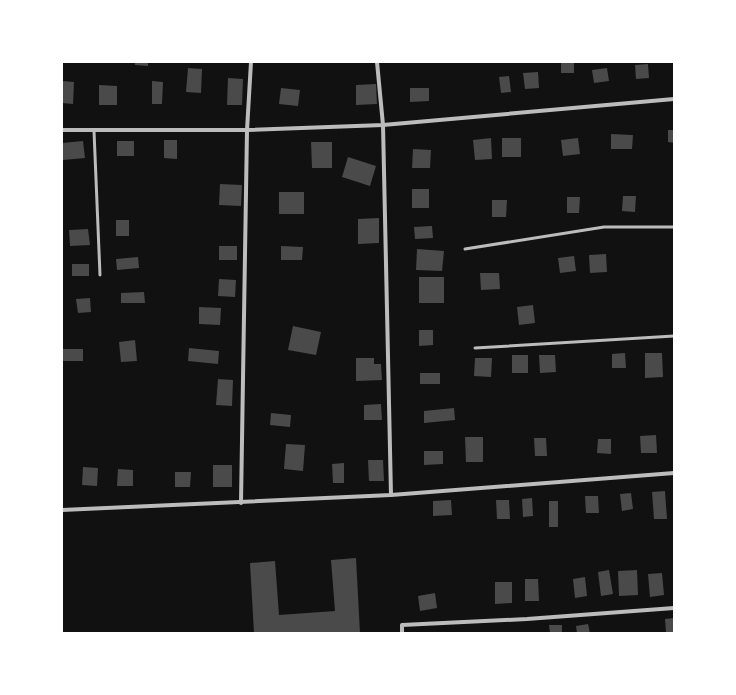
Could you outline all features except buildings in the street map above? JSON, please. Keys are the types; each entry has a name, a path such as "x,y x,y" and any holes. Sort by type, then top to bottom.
{"street":[{"path":"241,503 247,130 251,62"},
{"path":"377,62 384,125 391,495"},
{"path":"62,130 247,130 384,125 674,99"},
{"path":"62,510 391,495 674,473"},
{"path":"402,633 402,625 527,619 674,608"}],"lane":[{"path":"94,131 100,276"},
{"path":"465,249 604,227 674,227"},
{"path":"475,348 674,336"}]}
